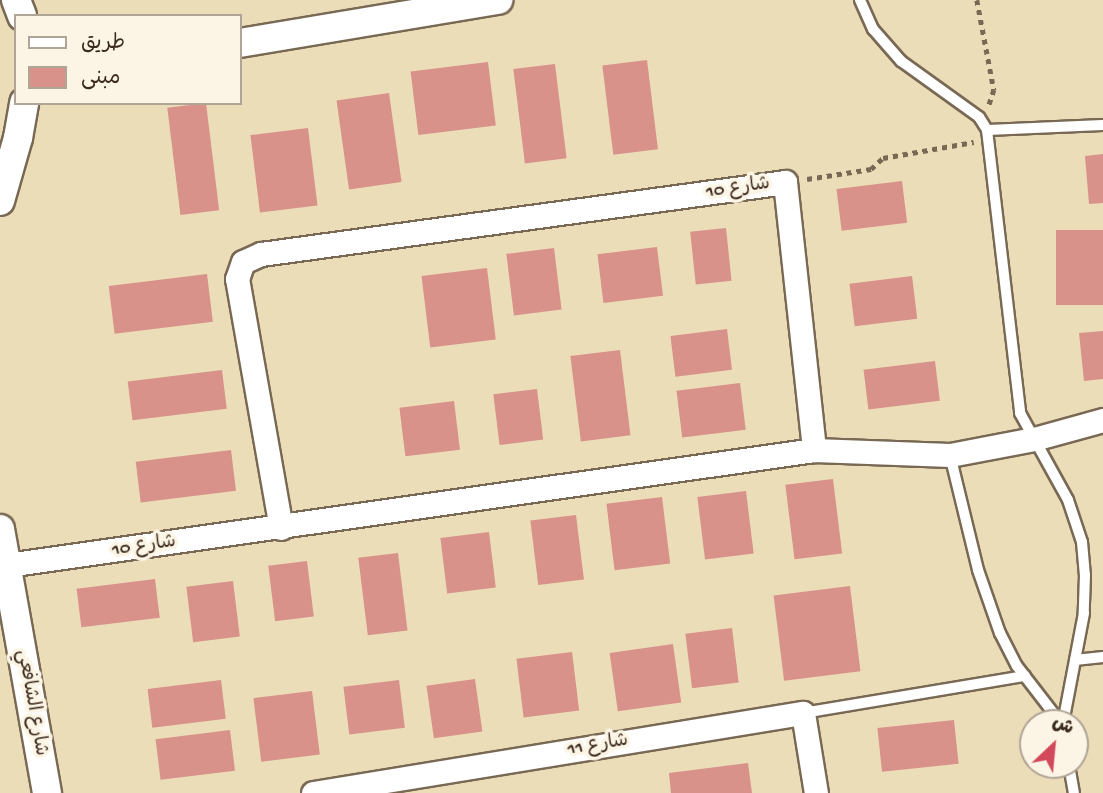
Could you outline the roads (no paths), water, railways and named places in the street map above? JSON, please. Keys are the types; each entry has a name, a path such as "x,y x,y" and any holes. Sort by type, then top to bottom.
{"street":[{"path":"242,43 498,0"},
{"path":"0,201 18,138 24,105"},
{"path":"18,138 40,105"},
{"name":"شارع 10","path":"7,565 281,528 814,450 785,182 261,254 243,262 237,279 281,528"},
{"path":"814,450 950,455 1034,439 1103,420"},
{"name":"شارع الشافعي","path":"0,530 47,793"},
{"path":"803,713 816,793"},
{"name":"شارع 11","path":"313,793 803,713"}],"lane":[{"path":"860,0 873,29 901,61 987,130 1103,125"},
{"path":"987,130 1020,413 1068,500 1082,541 1085,595 1065,709"},
{"path":"950,455 978,569 1000,633 1025,676 1051,709"},
{"path":"1075,660 1103,657"},
{"path":"803,713 1025,676"}]}
